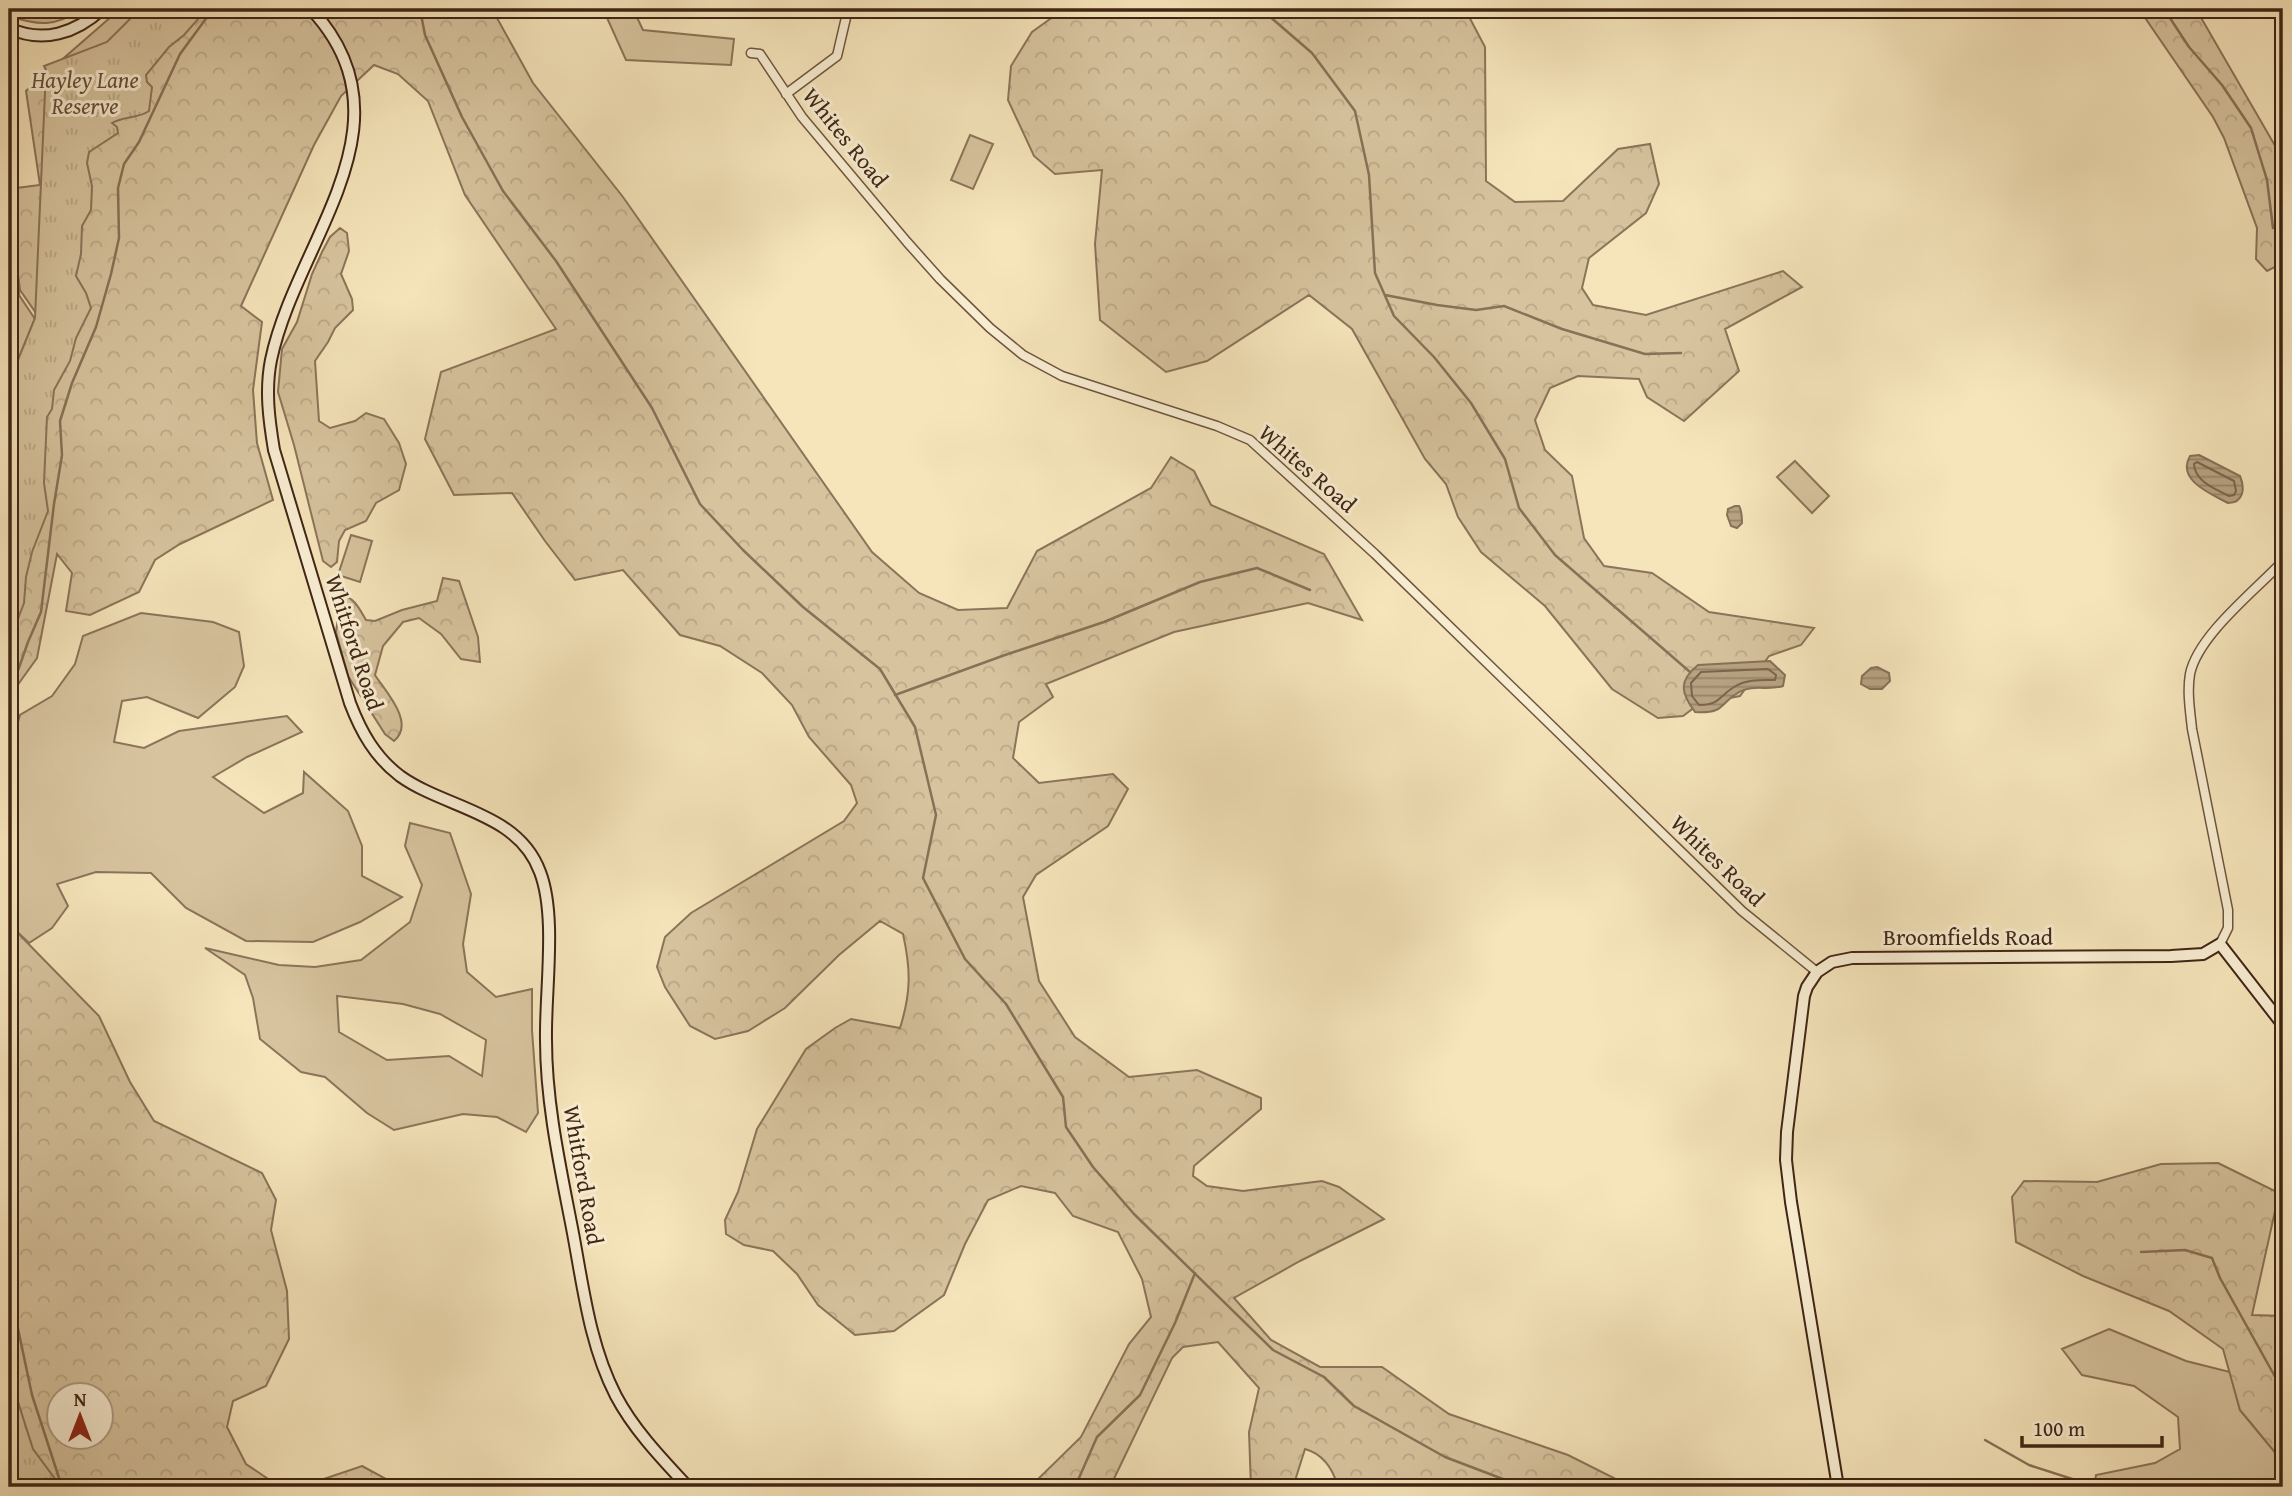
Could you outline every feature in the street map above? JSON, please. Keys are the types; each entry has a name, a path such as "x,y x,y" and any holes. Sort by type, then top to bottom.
{"main road":[{"path":"9,28 32,36 55,35 80,26 102,9"},
{"name":"Whitford Road","path":"311,9 335,38 347,64 354,93 354,131 347,164 278,334 271,360 268,403 274,450 350,703 368,740 383,761 408,781 481,814 513,835 528,849 540,872 547,895 545,1039 548,1086 588,1313 606,1375 623,1408 644,1438 688,1487"},
{"path":"2220,944 2283,1025"},
{"name":"Broomfields Road","path":"1817,972 1832,962 1852,958 2171,956 2203,954 2220,944"},
{"path":"1817,972 1807,987 1801,1014 1788,1117 1786,1160 1838,1487"}],"street":[{"path":"786,94 837,56 848,9"},
{"name":"Whites Road","path":"751,53 760,54 802,117 907,242 990,328 1023,355 1062,376 1232,430 1250,440 1375,554 1742,911 1817,972"},
{"path":"2220,944 2228,928 2228,910 2192,729 2189,702 2191,671 2200,650 2216,629 2283,561"}],"green space":[{"path":"9,9 82,9 55,22 38,23 9,16"},
{"path":"120,9 492,9 533,83 623,197 872,552 919,593 958,610 1007,608 1037,551 1151,488 1171,457 1194,471 1211,505 1324,554 1362,620 1308,603 1174,632 1046,684 1053,697 1019,722 1013,758 1039,783 1113,774 1128,789 1108,826 1036,875 1023,897 1039,981 1075,1037 1129,1077 1197,1070 1261,1098 1261,1109 1194,1166 1193,1176 1207,1186 1243,1191 1322,1181 1339,1187 1384,1219 1234,1298 1271,1340 1320,1367 1382,1367 1449,1414 1568,1455 1614,1478 1623,1487 1338,1487 1326,1463 1305,1449 1293,1487 1251,1487 1249,1432 1259,1388 1218,1342 1183,1347 1172,1358 1110,1487 1030,1487 1081,1437 1129,1344 1151,1317 1142,1279 1118,1232 1073,1216 1055,1193 1021,1186 988,1200 965,1244 944,1295 894,1331 855,1335 818,1305 797,1274 773,1251 744,1245 726,1234 725,1220 738,1192 757,1129 806,1049 851,1019 900,1028 909,981 903,934 880,921 839,955 785,1008 748,1031 715,1039 690,1026 665,987 657,967 665,937 691,913 844,821 857,803 851,785 809,737 792,705 762,673 720,646 680,635 623,570 575,580 512,493 454,495 425,439 441,372 556,329 465,195 428,101 398,74 374,65 341,96 314,145 241,306 262,322 253,390 257,443 273,500 180,544 155,560 139,592 90,615 66,611 72,573 57,554 37,658 9,697 9,469 51,335 20,290 15,251 18,226 9,219 9,189 40,185 26,91"},
{"name":"Hayley Lane Reserve","path":"140,9 207,9 184,35 169,47 146,75 147,82 152,87 149,111 112,123 117,127 118,133 89,152 87,163 92,186 91,210 82,226 81,254 76,276 91,308 76,338 70,361 54,390 52,409 47,417 44,483 48,511 32,552 24,603 14,629 10,622 18,600 13,595 9,598 9,382 35,318 46,70 44,66 107,42"},
{"path":"603,9 633,9 643,30 734,39 731,65 626,60"},
{"path":"1064,9 1465,9 1485,47 1486,181 1515,202 1563,201 1618,149 1650,144 1659,184 1646,213 1589,258 1582,288 1593,305 1646,315 1783,271 1802,287 1725,329 1739,371 1684,421 1647,397 1639,379 1578,376 1550,388 1535,420 1545,450 1572,476 1584,538 1604,566 1652,573 1709,612 1814,628 1801,645 1769,656 1740,696 1699,704 1683,716 1658,718 1612,689 1545,606 1481,552 1458,517 1446,484 1425,459 1352,329 1309,295 1207,361 1166,372 1100,320 1095,244 1102,170 1055,174 1034,156 1008,100 1011,66 1032,32"},
{"path":"2139,9 2196,9 2281,156 2283,263 2267,271 2256,259 2257,228 2224,138 2213,117"},
{"path":"970,135 993,144 973,189 951,180"},
{"path":"340,228 347,233 349,251 341,274 352,299 353,310 335,328 315,361 319,421 330,428 355,421 366,413 384,419 399,443 406,464 399,490 376,503 366,521 345,530 339,541 337,562 331,567 323,561 278,392 282,349 297,322 322,252 330,237"},
{"path":"9,282 20,284 19,295 35,319 9,382"},
{"path":"1795,461 1829,496 1812,513 1777,477"},
{"path":"351,535 372,541 360,582 338,575"},
{"path":"443,578 459,581 478,637 480,662 461,659 441,634 419,618 403,622 383,646 375,675 400,716 400,734 394,741 385,734 348,676 336,632 341,595 353,601 366,620 375,621 402,610 437,601"},
{"path":"141,613 213,622 239,632 244,666 235,687 198,718 147,697 122,701 114,742 144,748 179,731 287,716 302,732 247,757 213,777 264,813 303,793 304,772 348,811 362,846 362,876 402,897 360,922 313,942 246,941 186,908 151,873 96,872 57,884 68,906 52,928 29,943 9,924 9,753 20,715 52,696 75,664 83,636"},
{"path":"410,823 450,833 471,894 463,944 467,972 496,997 532,989 538,1113 526,1132 497,1117 463,1114 394,1130 367,1113 325,1077 301,1072 260,1039 253,998 245,975 205,948 279,965 315,967 361,960 410,922 422,885 405,846","holes":["337,996 403,1004 440,1014 486,1040 482,1076 449,1056 387,1060 339,1032"]},
{"path":"9,924 99,1016 130,1082 154,1121 262,1173 276,1200 271,1230 287,1291 289,1339 266,1386 233,1401 227,1427 246,1464 280,1487 9,1487"},
{"path":"2218,1163 2279,1193 2252,1315 2283,1316 2283,1462 2240,1410 2223,1349 2169,1311 2083,1276 2016,1242 2012,1197 2024,1181 2097,1182 2161,1164"},
{"path":"2109,1329 2186,1361 2230,1372 2240,1410 2283,1462 2283,1487 2094,1487 2096,1475 2155,1463 2180,1449 2178,1417 2134,1386 2082,1375 2062,1349"},
{"path":"9,1362 12,1383 33,1449 61,1487 9,1487"},
{"path":"362,1466 388,1480 395,1487 300,1487"}],"water":[{"path":"2199,455 2240,476 2243,490 2240,498 2228,503 2205,491 2191,479 2187,465 2190,456"},
{"path":"1739,506 1742,516 1742,523 1737,528 1731,526 1727,515 1728,509"},
{"path":"1770,661 1785,675 1783,686 1744,690 1721,707 1705,712 1695,712 1687,699 1685,682 1698,665"},
{"path":"1877,667 1889,673 1890,681 1882,689 1870,689 1861,684 1862,676 1871,668"}],"waterway":[{"path":"9,696 41,612 62,455 60,421 72,383 96,327 111,274 119,238 118,188 124,164 139,142 180,54 213,9"},
{"path":"420,9 425,35 462,117 503,191 556,261 652,408 700,504 743,550 803,607 880,669 915,727 936,815 923,878 965,959 1006,1004 1063,1097 1066,1127 1093,1167 1134,1214 1273,1350 1324,1377 1354,1406 1445,1457 1524,1487"},
{"path":"1261,9 1312,53 1355,111 1369,175 1375,273 1394,316 1434,357 1471,403 1505,459 1519,508 1555,555 1690,672"},
{"path":"2164,9 2189,47 2222,85 2251,128 2267,180 2273,228"},
{"path":"1385,295 1476,310 1504,306 1562,329 1645,354 1681,353"},
{"path":"895,695 1104,622 1200,582 1257,568 1310,590"},
{"path":"2141,1252 2185,1250 2212,1258 2220,1278 2283,1391"},
{"path":"1075,1487 1097,1437 1140,1395 1175,1323 1195,1273"},
{"path":"9,1286 32,1395 62,1487"},
{"path":"1985,1440 2029,1465 2097,1487"}]}
